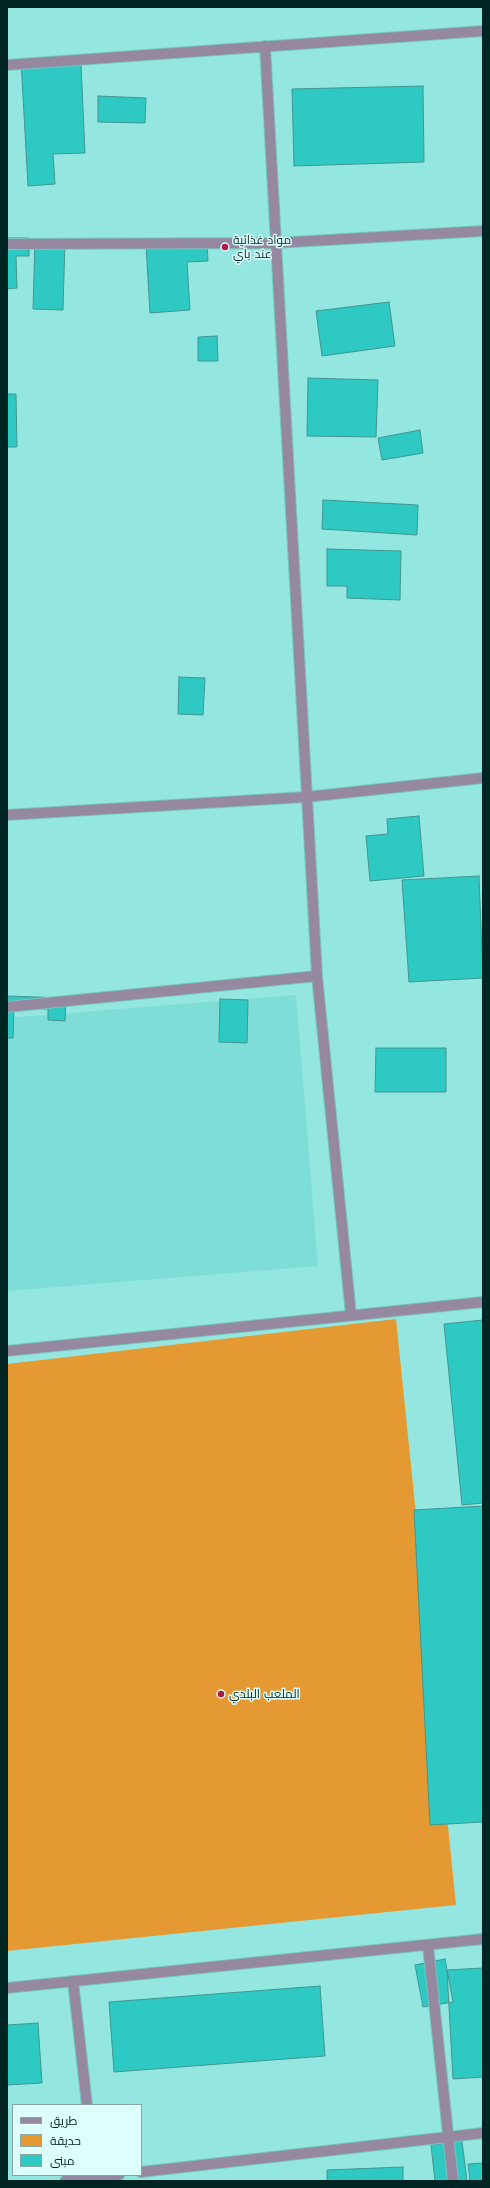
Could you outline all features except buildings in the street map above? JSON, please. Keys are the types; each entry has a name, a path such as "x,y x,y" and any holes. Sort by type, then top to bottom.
{"street":[{"path":"7,65 483,31"},
{"path":"265,46 317,976 351,1315"},
{"path":"7,244 275,243 483,231"},
{"path":"7,815 306,797 483,778"},
{"path":"7,1007 317,976"},
{"path":"7,1351 483,1302"},
{"path":"7,1988 428,1946 483,1939"},
{"path":"428,1946 453,2181"},
{"path":"73,1981 86,2104"},
{"path":"142,2172 483,2133"},
{"path":"66,2181 111,2176"}],"shaded area":[{"path":"296,995 318,1266 7,1291 7,1018"}],"green space":[{"name":"الملعب البلدي","path":"396,1319 456,1905 7,1951 7,1364"}],"place":[{"name":"مواد غذائية عند باي","path":"225,247"},
{"name":"الملعب البلدي","path":"221,1694"}]}
